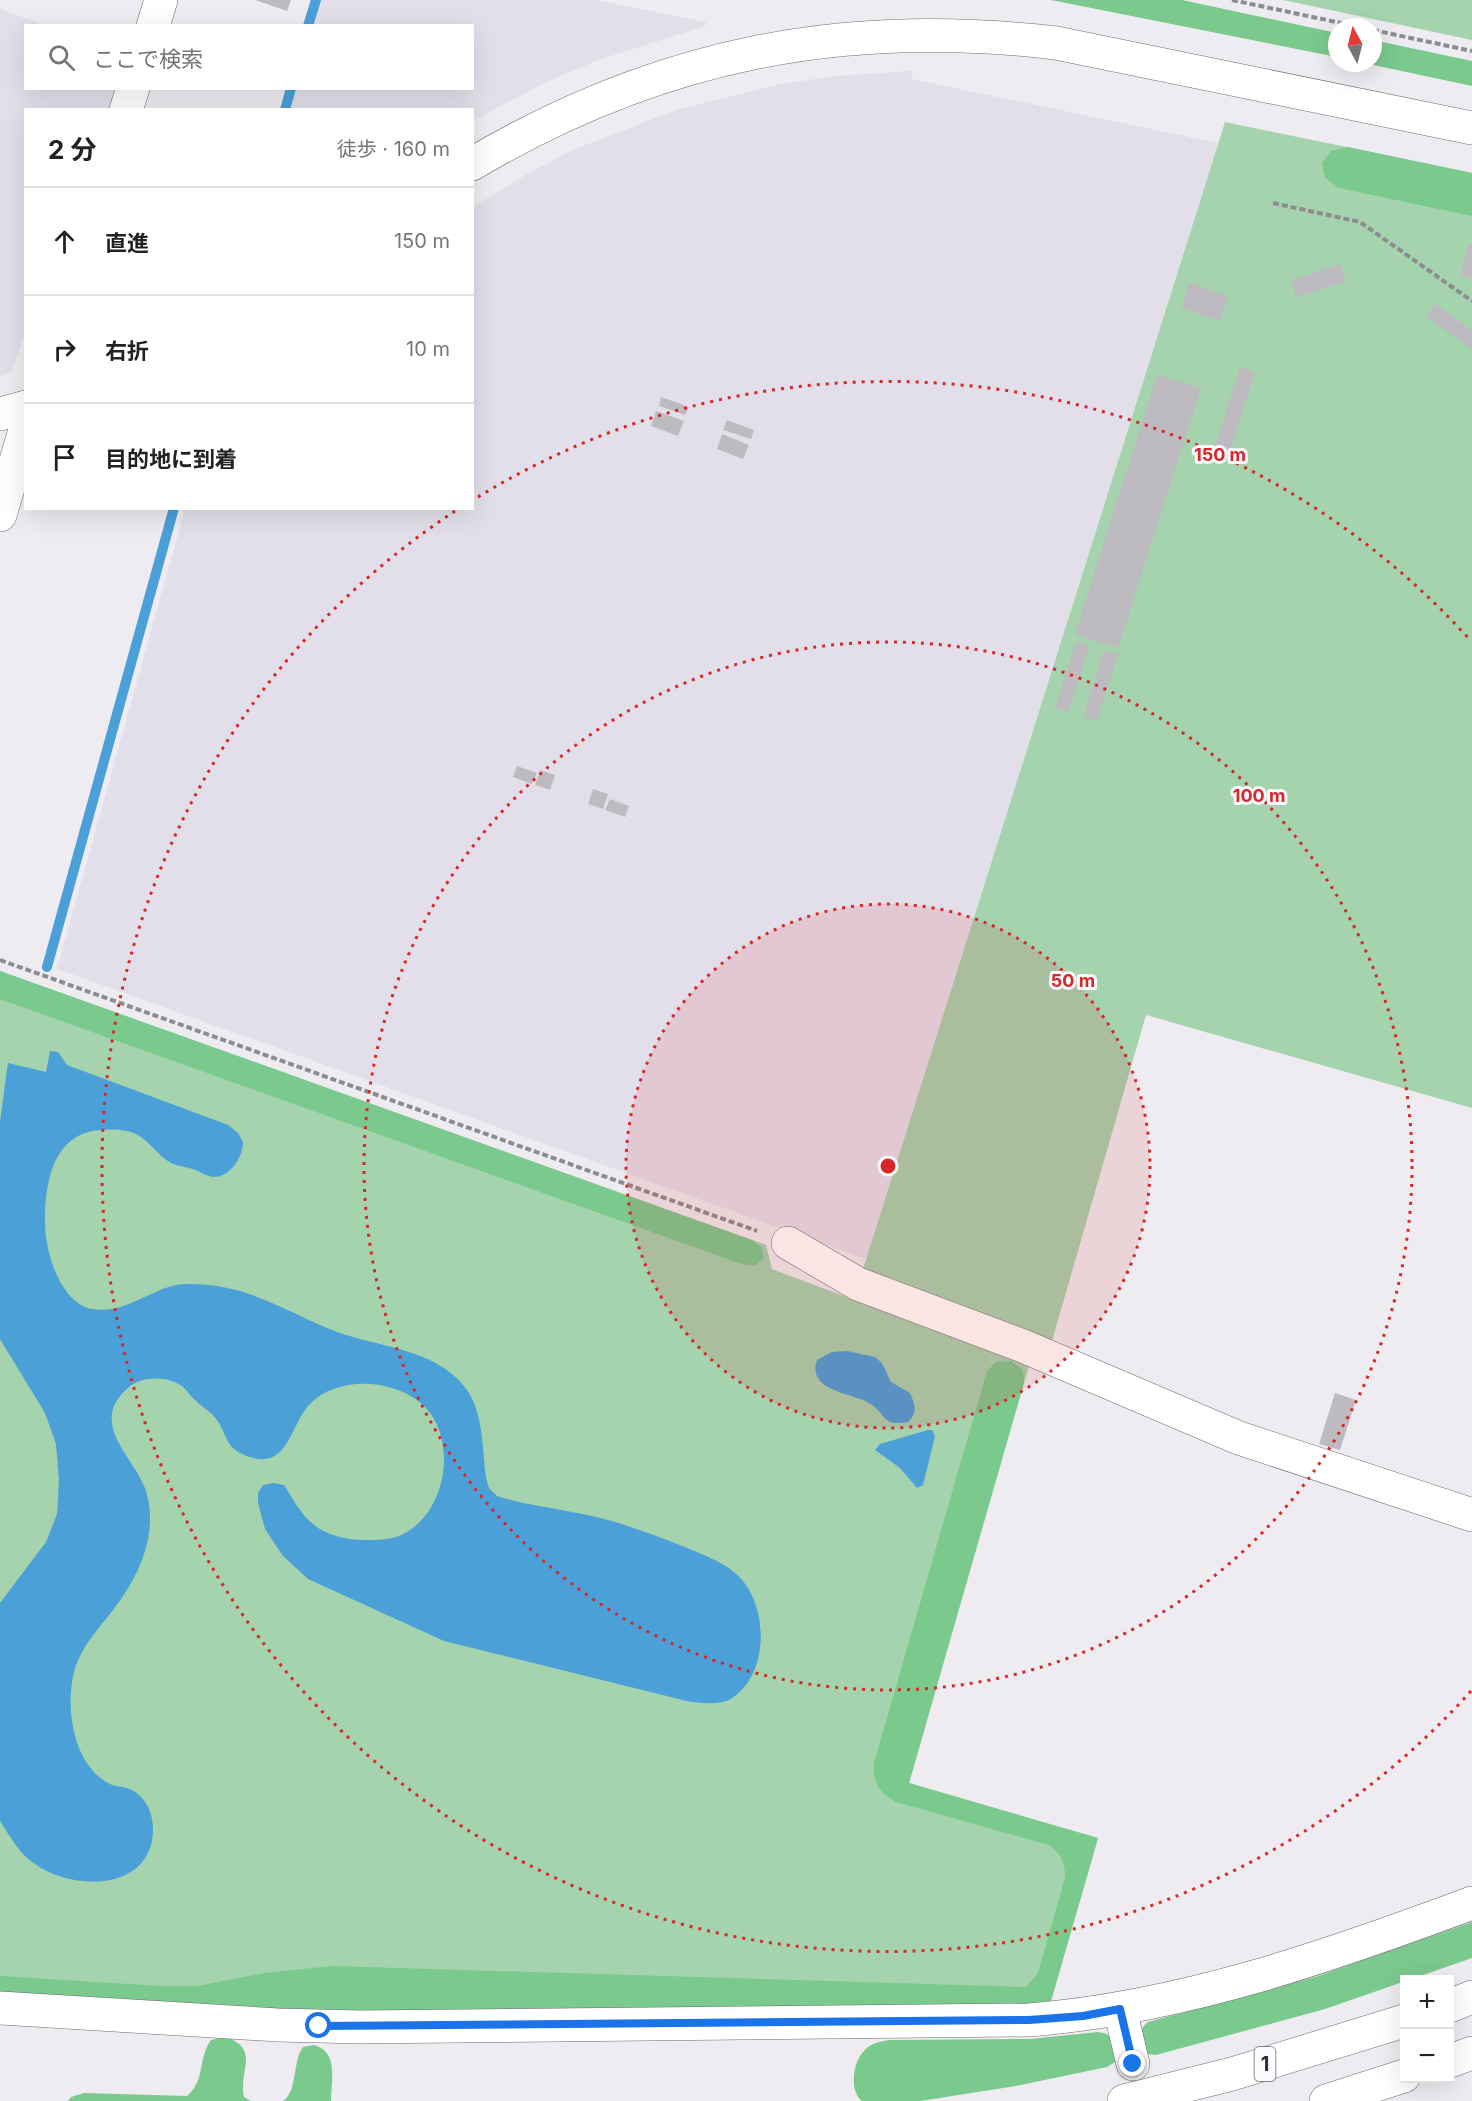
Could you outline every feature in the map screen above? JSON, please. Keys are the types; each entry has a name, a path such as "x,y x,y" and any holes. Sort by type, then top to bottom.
{"main road":[{"path":"154,24 161,0"},
{"path":"474,163 560,117 612,94 665,75 775,48 887,35 999,36 1056,43 1472,128"},
{"path":"127,108 132,90"},
{"path":"0,414 24,408"},
{"path":"0,515 24,434"},
{"path":"788,1242 858,1284 1023,1346 1239,1438 1472,1515"},
{"path":"0,2008 278,2025 360,2027 1029,2020 1083,2016 1209,1988 1309,1959 1472,1903"},
{"path":"1454,2004 1472,1997"},
{"path":"1120,2009 1133,2064"},
{"name":"1","path":"1124,2101 1232,2074 1400,2022"},
{"path":"1454,2059 1472,2053"},
{"path":"1326,2101 1400,2077"}],"path":[{"path":"1232,0 1328,20"},
{"path":"1382,32 1472,51"},
{"path":"1273,204 1360,222 1472,301"},
{"path":"0,960 788,1242"}],"shaded area":[{"path":"321,0 595,0 706,22 705,26 598,60 544,83 474,120 474,108 290,108 296,90 474,90 474,24 314,24"},
{"path":"0,9 41,24 24,24 24,90 117,90 110,108 24,108 24,334 12,372 0,376"},
{"path":"911,71 912,79 1218,143 866,1259 57,969 185,510 474,510 474,206 527,174 575,149 676,110 781,84 835,76"}],"green space":[{"path":"1051,0 1182,0 1328,31 1328,55"},
{"path":"1283,0 1472,0 1472,40 1382,21 1382,18 1368,18"},
{"path":"1382,42 1472,61 1472,86 1382,67"},
{"path":"1225,122 1472,173 1472,1108 1146,1015 1052,1341 863,1269"},
{"path":"1348,147 1472,173 1472,216 1339,188 1325,178 1322,163 1331,151"},
{"path":"0,971 766,1245 772,1269 1029,1366 909,1783 1098,1838 1049,2008 0,1997"},
{"path":"0,971 752,1240 761,1247 764,1258 756,1265 744,1265 0,999"},
{"path":"1011,1361 1023,1370 1024,1382 909,1783 1098,1838 1049,2008 360,2016 0,1997 0,1976 160,1986 197,1986 265,1973 332,1966 1026,1987 1038,1973 1065,1878 1060,1856 1049,1845 896,1802 881,1791 874,1770 874,1763 987,1371 996,1362"},
{"path":"1472,1922 1472,1958 1423,1975 1400,1975 1400,1983 1325,2009 1156,2055 1148,2054 1141,2041 1142,2029 1148,2022 1315,1977"},
{"path":"1098,2032 1107,2034 1114,2041 1115,2062 1107,2067 1016,2086 920,2101 862,2101 855,2091 855,2070 860,2057 869,2047 882,2041 1030,2039"},
{"path":"226,2037 243,2048 246,2062 244,2097 251,2101 68,2101 71,2097 84,2093 187,2096 197,2083 204,2055 211,2040"},
{"path":"314,2045 322,2049 330,2060 332,2067 331,2101 283,2101 291,2090 297,2060 303,2047"}],"water":[{"path":"50,1051 58,1052 67,1065 228,1125 238,1133 243,1142 241,1153 231,1170 214,1177 171,1163 141,1137 128,1131 101,1130 85,1133 72,1140 62,1150 55,1163 50,1177 45,1208 46,1234 51,1261 63,1287 71,1297 81,1305 105,1310 130,1304 175,1285 208,1285 228,1288 265,1300 337,1332 405,1351 437,1364 452,1374 471,1396 479,1418 486,1477 489,1488 497,1496 596,1517 630,1527 706,1556 735,1573 746,1585 754,1601 761,1637 759,1656 744,1688 727,1701 691,1702 444,1641 308,1579 283,1556 265,1529 258,1503 258,1493 263,1485 273,1483 284,1485 308,1520 324,1532 344,1538 382,1540 399,1536 416,1526 429,1511 438,1493 443,1473 444,1453 440,1433 432,1415 406,1393 392,1388 362,1384 333,1389 309,1405 278,1454 268,1459 256,1459 235,1450 215,1417 182,1386 169,1380 148,1379 129,1387 117,1400 112,1414 117,1440 146,1491 150,1519 146,1546 130,1584 89,1641 78,1661 71,1686 71,1702 75,1735 88,1764 97,1775 110,1784 135,1792 147,1805 152,1817 153,1829 150,1849 140,1865 126,1875 89,1882 51,1873 29,1860 0,1821 0,1603 46,1542 57,1514 59,1480 56,1444 45,1413 0,1339 0,1121 8,1063 46,1072"},
{"path":"847,1351 875,1357 882,1363 891,1382 910,1393 915,1408 908,1422 888,1421 869,1403 824,1385 815,1370 817,1360 832,1352"},
{"path":"932,1430 935,1436 923,1485 917,1488 900,1468 875,1450 880,1444"}],"building":[{"path":"255,0 291,0 287,11"},
{"path":"1468,244 1472,245 1472,279 1461,276"},
{"path":"1341,264 1346,281 1296,297 1291,280"},
{"path":"1189,283 1228,296 1220,321 1181,308"},
{"path":"1435,304 1472,330 1472,349 1426,317"},
{"path":"1240,367 1255,372 1229,454 1214,449"},
{"path":"1157,375 1201,388 1118,648 1075,634"},
{"path":"661,397 689,407 685,415 659,406"},
{"path":"656,411 684,421 678,436 651,426"},
{"path":"727,420 754,430 751,439 723,430"},
{"path":"722,434 749,445 743,459 717,449"},
{"path":"1076,642 1089,646 1069,712 1055,708"},
{"path":"1104,650 1118,654 1097,721 1084,716"},
{"path":"517,766 537,773 532,784 513,777"},
{"path":"540,770 555,775 550,790 535,785"},
{"path":"593,789 608,794 603,809 588,804"},
{"path":"610,799 629,806 625,817 605,810"},
{"path":"1335,1393 1356,1400 1340,1450 1319,1444"}],"waterway":[{"path":"309,24 316,0"},
{"path":"286,108 290,90"},
{"path":"47,967 173,510"}],"route":[{"path":"319,2026 1029,2020 1083,2016 1120,2009 1133,2064"}]}
